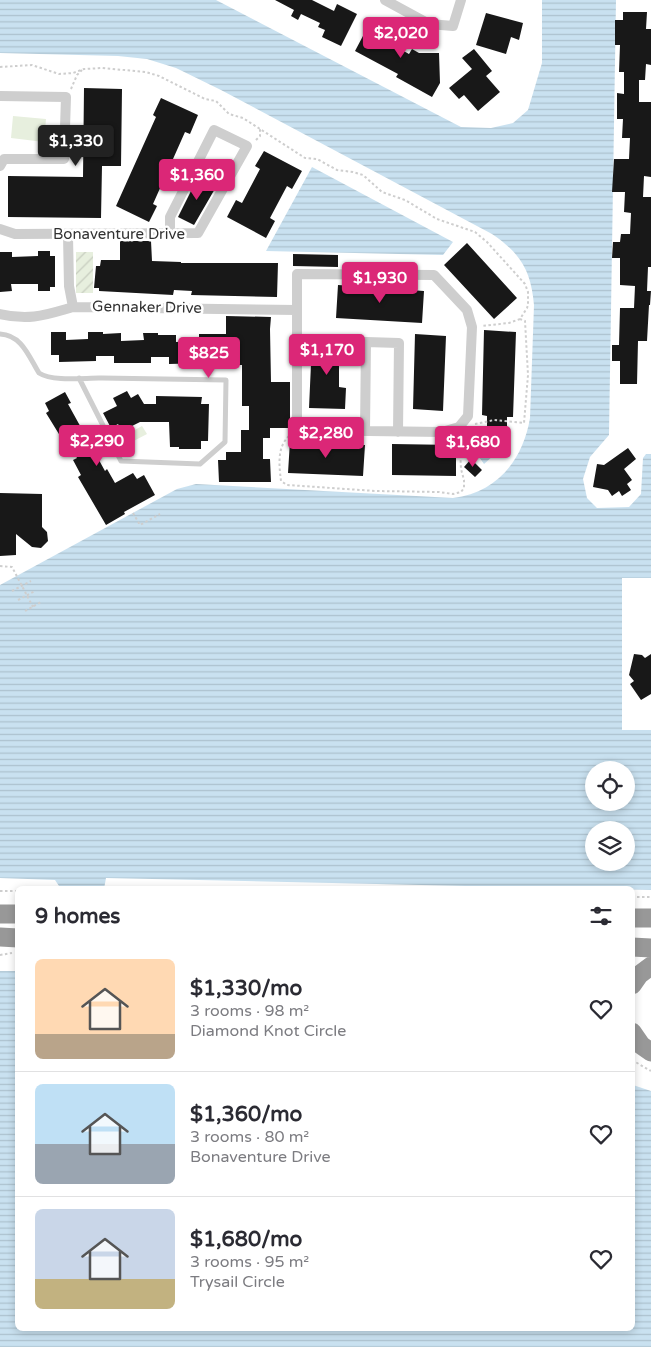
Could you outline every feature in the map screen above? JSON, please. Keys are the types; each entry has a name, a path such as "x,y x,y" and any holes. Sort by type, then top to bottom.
{"highway":[{"path":"0,914 15,914"},
{"path":"635,918 651,918"},
{"path":"0,937 15,944"},
{"path":"635,947 651,948"},
{"path":"635,980 651,966"},
{"path":"635,1036 641,1045 651,1052"},
{"path":"635,1053 651,1064"}],"street":[{"path":"386,0 429,24 453,26 461,0"},
{"path":"0,96 66,97 64,159 4,159 0,166"},
{"path":"170,234 170,217 214,130 247,146"},
{"name":"Bonaventure Drive","path":"0,229 15,234 198,233 247,146"},
{"path":"68,234 69,286 73,307"},
{"path":"297,274 434,275 467,310 472,327 468,416 459,427 442,432 297,430 297,310 297,274"},
{"name":"Gennaker Drive","path":"0,314 23,318 45,315 73,307 297,310"},
{"path":"365,431 366,342 399,343 398,432"}],"lane":[{"path":"0,334 12,336 21,344 42,376 226,380 225,442 200,464 121,461 79,378"}],"path":[{"path":"0,67 32,64 59,74 73,73 84,69 119,69 146,72 159,76 204,99 216,101 229,114 243,118 305,158 317,159 338,170 363,175 382,192 405,200 437,219 475,232 498,252 511,270 525,284 528,292 528,305 520,319"},
{"path":"66,97 77,75 84,69"},
{"path":"247,146 253,144 260,136 260,129"},
{"path":"472,327 497,325 520,319 525,321 528,359 524,423 494,420 473,426"},
{"path":"297,430 291,432 282,442 279,466 280,480 287,485 453,494 461,492 464,488 460,449 466,432"},
{"path":"134,513 140,525 160,514"},
{"path":"0,566 12,567 32,607"},
{"path":"12,590 31,581"},
{"path":"18,600 35,591"},
{"path":"25,611 40,602"},
{"path":"0,891 15,891"},
{"path":"635,897 651,897"},
{"path":"0,956 15,946"},
{"path":"635,1062 651,1071"}],"green space":[{"path":"13,116 46,119 44,142 11,138"},
{"path":"76,252 93,252 93,293 76,293"},
{"path":"142,426 147,434 126,445 122,437"}],"water":[{"path":"0,0 216,0 461,127 491,128 513,123 528,110 542,63 542,0 616,0 609,435 590,457 583,479 587,498 597,508 629,507 641,494 643,458 646,454 651,454 651,578 622,578 622,730 651,730 651,890 635,890 635,886 469,886 106,878 105,886 59,886 55,880 0,878 0,585 177,489 196,484 453,498 469,495 495,482 505,472 521,448 530,418 534,305 527,272 510,248 492,234 221,90 176,68 147,59 118,56 0,53"},
{"path":"312,167 453,242 443,255 266,251"},
{"path":"489,442 496,447 496,442 504,442 504,451 501,455 494,455 484,464 477,454"},
{"path":"0,971 15,971 15,1331 635,1331 635,1086 651,1091 651,1347 0,1347"}],"building":[{"path":"275,0 312,0 334,11 337,4 357,14 341,46 322,37 325,30 318,27 320,23 301,14 298,20 291,16 294,10"},
{"path":"623,12 647,12 646,29 651,29 651,65 646,64 645,80 639,80 639,102 651,102 651,177 644,176 643,197 651,197 651,267 648,267 647,291 651,291 647,341 638,341 637,384 620,384 620,361 612,361 612,345 619,345 620,308 634,308 635,286 620,285 620,258 612,258 613,242 620,242 621,234 630,234 631,213 624,212 625,192 612,192 614,159 629,159 630,138 622,138 623,119 617,119 617,93 624,94 624,72 619,72 620,45 615,45 615,20 623,20"},
{"path":"486,13 523,23 519,40 511,37 506,54 476,45"},
{"path":"373,17 386,23 382,30 394,37 391,44 409,54 412,49 419,53 439,53 440,83 432,97 396,77 398,74 355,51"},
{"path":"474,49 492,71 486,76 500,92 478,111 464,95 459,99 449,88 472,69 462,58"},
{"path":"84,88 122,89 121,166 102,166 101,218 8,217 8,176 83,177"},
{"path":"161,98 198,115 190,134 185,132 153,204 157,206 149,222 116,206 156,117 153,115"},
{"path":"264,151 302,171 292,189 287,186 270,218 275,221 266,238 227,217 236,200 242,203 260,169 255,166"},
{"path":"198,177 216,187 194,225 178,217"},
{"path":"120,241 151,241 152,261 181,263 278,263 277,297 191,295 192,291 174,290 173,295 99,291 99,288 94,288 96,266 100,266 101,260 120,260"},
{"path":"467,243 517,298 494,319 444,265"},
{"path":"38,251 50,251 50,256 55,256 55,287 50,287 50,291 38,291 38,284 11,284 12,291 0,292 0,252 12,252 12,257 38,256"},
{"path":"293,254 338,255 338,267 293,266"},
{"path":"338,285 424,291 422,323 336,318"},
{"path":"226,316 271,317 271,382 290,382 290,428 270,428 270,438 263,438 263,459 270,459 271,482 219,482 218,460 226,460 226,452 241,452 241,430 249,430 249,406 242,406 242,365 225,365 225,358 206,358 206,363 169,364 169,357 151,357 151,363 114,363 114,356 96,356 96,361 59,362 59,355 51,355 51,332 66,332 66,340 88,339 88,332 103,332 103,334 121,333 121,341 144,340 143,333 158,333 158,335 176,335 176,342 199,341 199,334 226,334"},
{"path":"484,330 516,332 513,417 507,417 507,437 487,437 487,416 482,415"},
{"path":"415,334 446,336 443,411 413,409"},
{"path":"312,342 347,344 346,366 339,366 339,387 346,388 345,409 309,408"},
{"path":"127,391 131,398 138,394 144,404 156,404 156,396 202,397 201,404 209,404 208,441 201,441 201,449 170,447 169,422 140,422 122,431 118,424 111,428 103,413 117,406 113,398"},
{"path":"65,392 71,403 68,404 105,471 107,469 115,483 133,473 137,479 144,475 155,495 124,512 125,514 106,525 78,477 81,475 73,460 77,458 65,437 62,439 46,413 49,411 45,403"},
{"path":"290,441 365,445 363,476 288,473"},
{"path":"392,444 456,445 456,476 392,475"},
{"path":"628,448 636,459 624,469 632,480 627,484 631,490 622,496 619,491 612,496 608,490 593,487 597,464 604,465"},
{"path":"471,459 482,470 475,477 464,467"},
{"path":"0,493 42,494 42,527 47,532 48,541 41,548 32,547 16,534 16,555 0,556"},
{"path":"634,654 642,655 645,658 651,654 651,694 641,700 630,684 634,681 629,675"}]}
